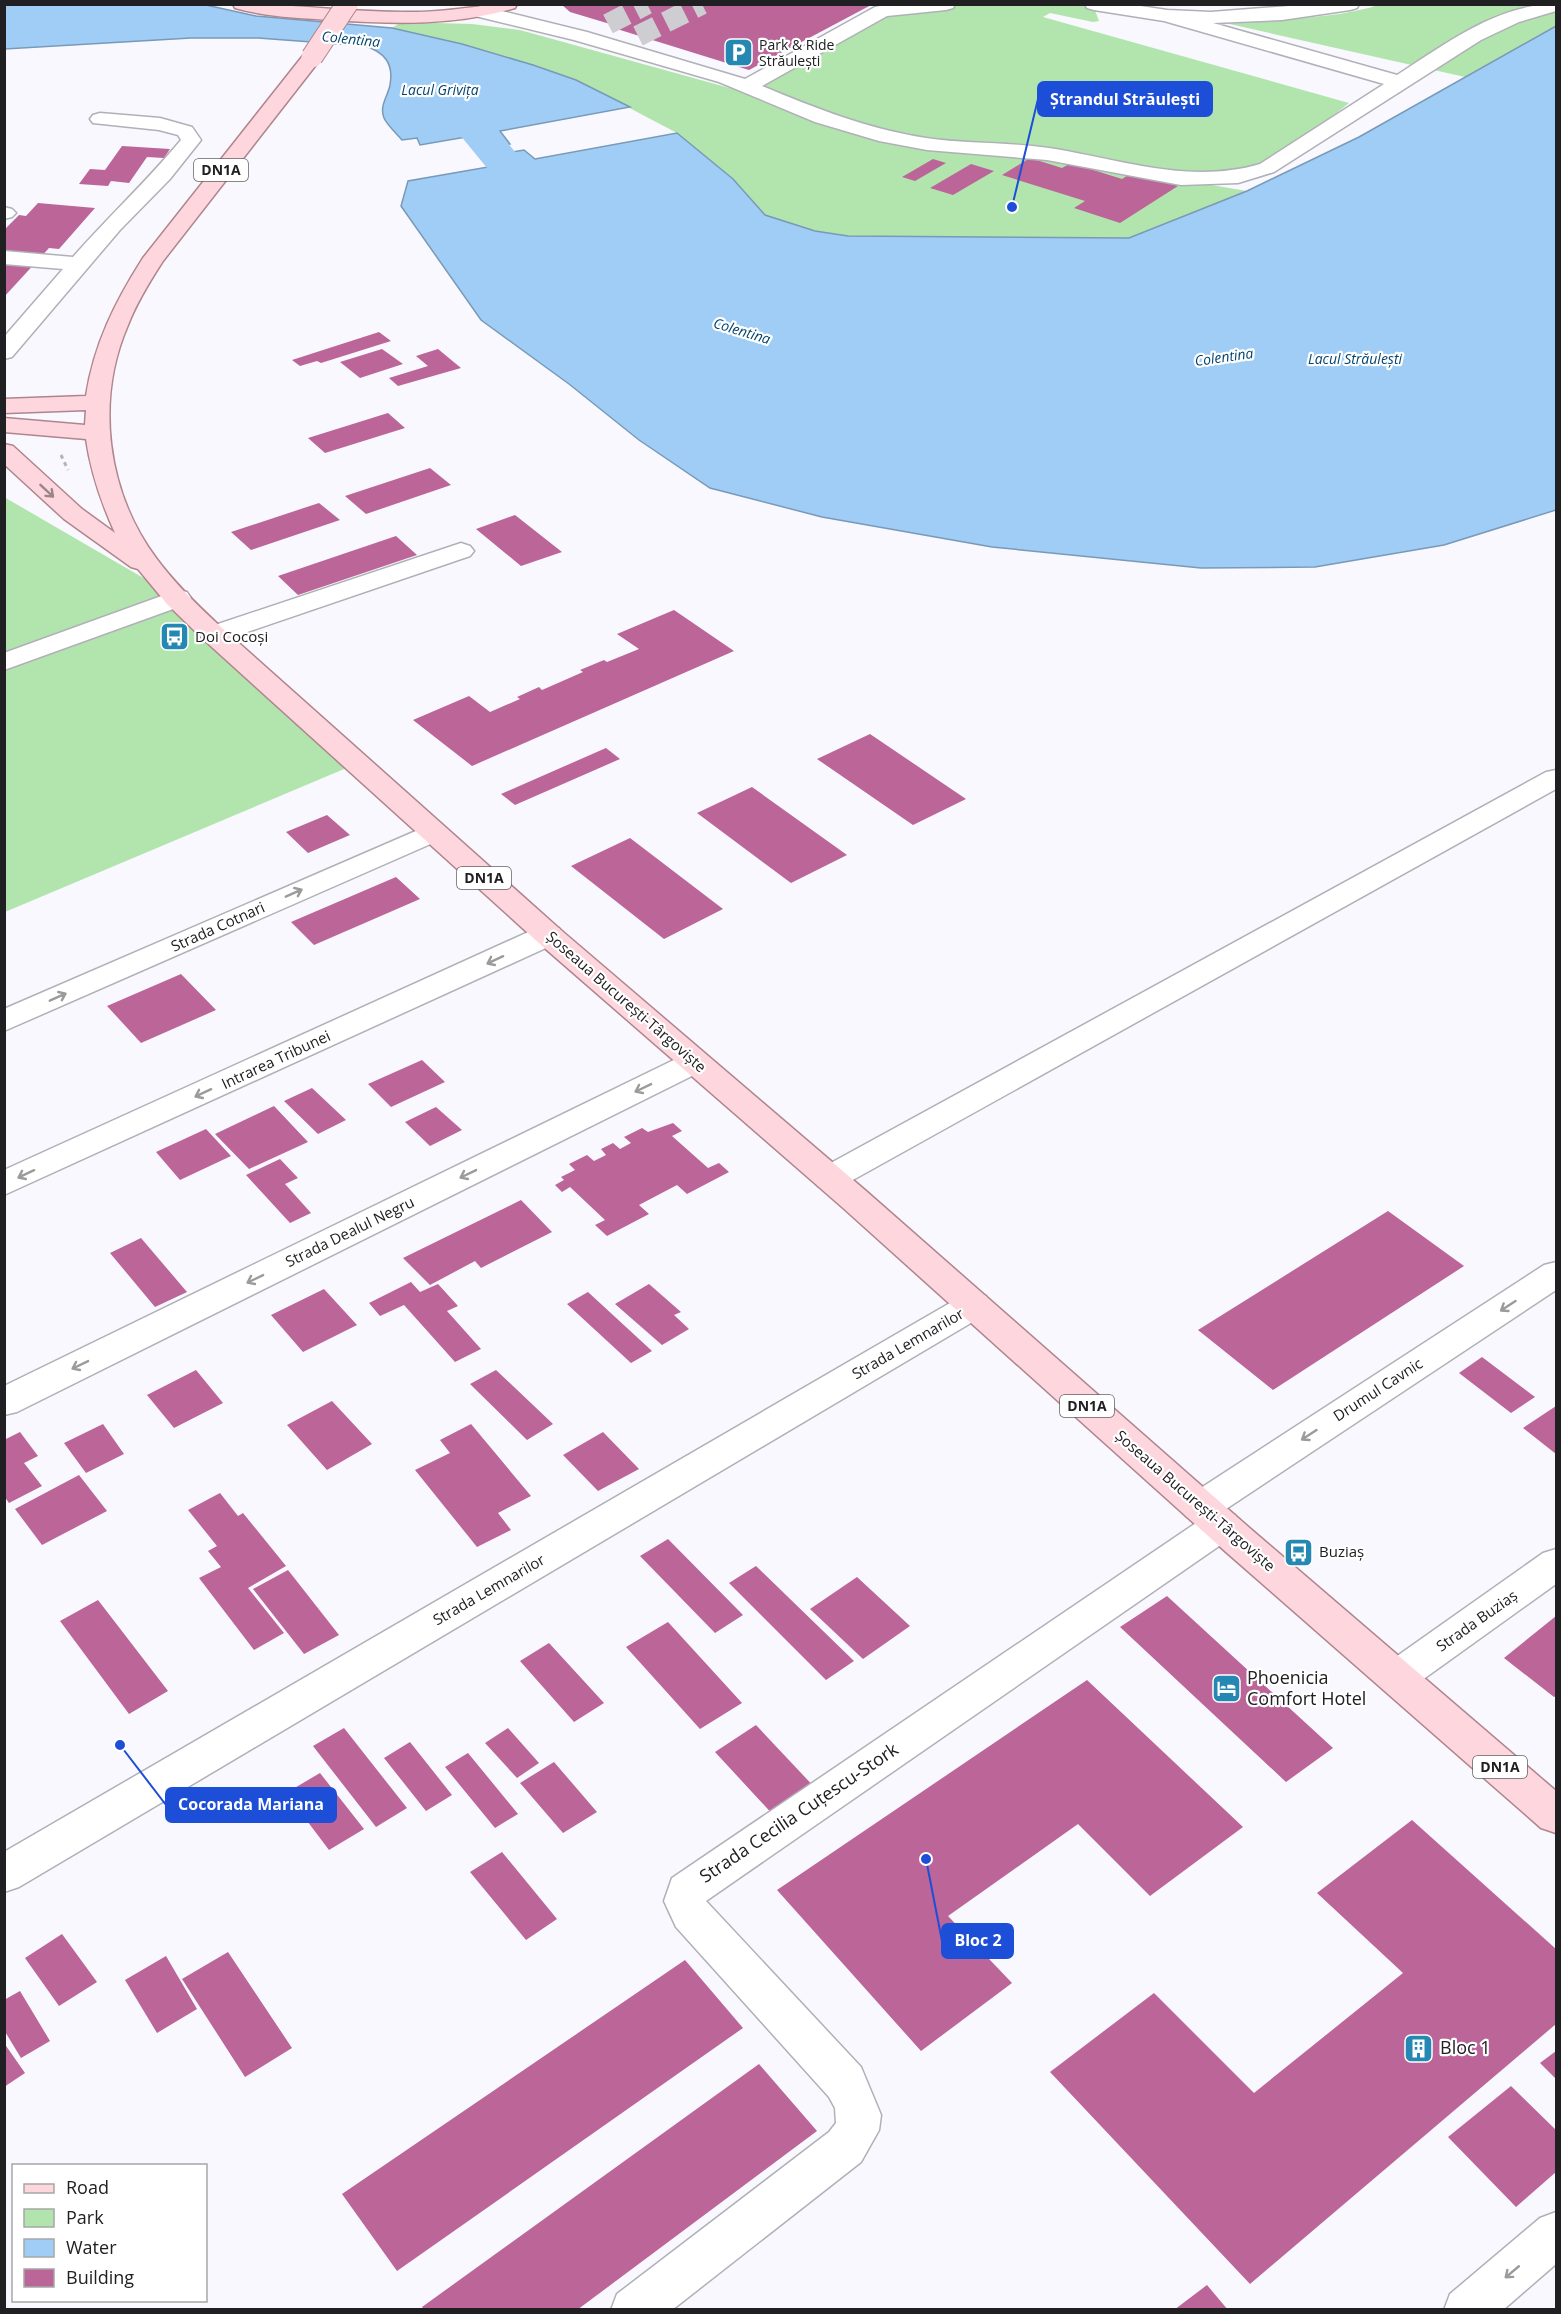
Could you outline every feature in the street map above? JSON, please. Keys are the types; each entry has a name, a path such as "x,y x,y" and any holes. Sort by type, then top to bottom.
{"main road":[{"path":"242,4 273,11 389,17 433,17 482,12 508,4"},
{"name":"Șoseaua București-Târgoviște","path":"347,4 312,57 217,175 134,286 109,339 103,362 97,433 106,485 128,535 148,567 215,634 548,935 830,1178 1211,1516 1557,1816"},
{"path":"4,406 98,403"},
{"path":"4,425 97,433"},
{"path":"4,451 73,514 148,567"}],"street":[{"path":"747,86 882,12 946,4"},
{"path":"1094,4 1166,16 1400,82"},
{"path":"1166,16 1264,14 1350,4"},
{"path":"482,12 616,46 747,86 822,118 900,140 1047,154 1156,175 1201,179 1239,177 1268,168 1481,30 1539,9 1557,5"},
{"path":"580,36 608,24"},
{"path":"616,46 638,36"},
{"path":"4,352 112,225 163,175 191,140 185,131 160,124 100,119"},
{"path":"4,257 78,264"},
{"path":"215,634 461,551"},
{"path":"4,662 178,598"},
{"path":"830,1178 1557,778"},
{"name":"Strada Cotnari","path":"4,1021 432,832"},
{"name":"Intrarea Tribunei","path":"4,1184 548,935"},
{"name":"Strada Dealul Negru","path":"4,1402 695,1062"},
{"name":"Drumul Cavnic","path":"1211,1516 1557,1274"},
{"name":"Strada Lemnarilor","path":"4,1874 974,1305"},
{"name":"Strada Cecilia Cuțescu-Stork","path":"634,2310 845,2147 857,2134 860,2120 857,2104 845,2082 691,1914 685,1901 687,1891 1211,1516"},
{"name":"Strada Buziaș","path":"1397,1677 1557,1564"},
{"path":"1467,2310 1557,2234"}],"green space":[{"path":"946,4 1093,5 1099,21 1093,22 1050,13 1043,17 1349,103 1267,168 1182,180 1247,191 1129,238 847,236 815,231 765,215 733,179 677,133 576,80 462,44 392,28 401,22 472,24 520,30 766,98 900,140 747,86 882,11"},
{"path":"1382,4 1556,5 1556,26 1465,77 1216,21 1341,14"},
{"path":"4,497 178,598 356,764 5,912"}],"water":[{"name":"Lacul Grivița","path":"4,5 206,5 256,16 392,28 462,44 533,65 576,80 630,107 500,131 510,144 475,150 466,137 420,145 417,138 402,140 385,121 384,101 391,77 389,65 382,55 365,46 258,38 191,38 5,49"},
{"name":"Lacul Străulești","path":"1556,26 1556,510 1444,545 1315,567 1201,568 992,547 822,517 710,488 639,440 569,384 481,320 401,206 408,181 494,166 488,156 524,150 535,159 677,133 733,179 765,215 815,231 848,236 1129,238 1247,191 1359,137"}],"building":[{"name":"Park & Ride Străulești","path":"561,4 873,4 749,70 617,29 620,27 570,12"},
{"path":"122,146 170,149 164,158 147,157 129,183 111,181 108,186 79,184 90,169 105,170"},
{"path":"1030,158 1062,168 1071,163 1122,179 1133,172 1178,186 1120,223 1074,208 1085,201 1002,175"},
{"path":"933,159 946,163 915,181 902,177"},
{"path":"971,164 994,171 953,195 930,188"},
{"path":"38,203 95,208 59,249 49,248 4,297 4,230 19,215 26,216"},
{"path":"379,332 391,341 321,363 317,361 300,366 292,360"},
{"path":"382,349 403,364 360,378 340,362"},
{"path":"438,349 461,368 398,386 389,378 428,366 416,356"},
{"path":"388,413 405,428 325,453 308,438"},
{"path":"430,468 451,485 366,514 345,496"},
{"path":"319,503 340,520 251,550 231,532"},
{"path":"515,515 562,552 521,566 476,529"},
{"path":"396,536 417,555 298,595 278,576"},
{"path":"674,610 734,651 472,766 413,720 469,696 490,712 520,699 517,697 539,687 542,690 583,672 580,670 639,649 617,634"},
{"path":"870,734 966,799 913,825 817,759"},
{"path":"606,748 620,759 515,805 501,794"},
{"path":"752,787 847,855 791,883 697,813"},
{"path":"327,815 350,835 308,853 286,832"},
{"path":"630,838 723,909 664,939 571,866"},
{"path":"396,877 420,899 314,945 291,922"},
{"path":"181,974 216,1010 141,1043 107,1006"},
{"path":"422,1060 445,1082 391,1107 368,1084"},
{"path":"312,1088 346,1120 318,1134 284,1101"},
{"path":"274,1106 308,1142 249,1169 215,1134"},
{"path":"436,1107 462,1130 430,1146 405,1122"},
{"path":"673,1123 682,1131 672,1136 708,1168 719,1163 729,1172 687,1194 677,1185 639,1205 649,1214 607,1236 595,1225 605,1220 570,1187 562,1192 555,1185 564,1180 561,1177 575,1170 569,1164 587,1155 594,1161 606,1155 601,1149 613,1143 620,1149 631,1143 624,1137 642,1128 648,1132"},
{"path":"206,1129 231,1156 180,1180 156,1152"},
{"path":"280,1159 298,1178 285,1184 311,1213 290,1223 246,1175"},
{"path":"521,1200 552,1232 481,1268 475,1261 430,1285 403,1258"},
{"path":"1388,1211 1464,1266 1273,1390 1198,1330"},
{"path":"141,1238 187,1292 155,1307 110,1253"},
{"path":"411,1282 420,1292 438,1284 458,1306 447,1311 481,1349 455,1362 404,1305 380,1316 369,1303"},
{"path":"649,1284 681,1312 674,1315 689,1329 662,1345 615,1304"},
{"path":"324,1289 357,1325 303,1352 271,1315"},
{"path":"588,1292 652,1351 631,1363 567,1304"},
{"path":"1482,1357 1535,1397 1511,1413 1459,1373"},
{"path":"196,1370 223,1403 174,1428 147,1395"},
{"path":"496,1370 553,1424 527,1440 470,1384"},
{"path":"332,1401 372,1444 327,1470 287,1425"},
{"path":"1556,1406 1556,1454 1523,1428"},
{"path":"103,1424 124,1454 86,1473 64,1443"},
{"path":"471,1424 531,1496 498,1513 511,1530 477,1547 415,1470 450,1453 440,1440"},
{"path":"20,1432 38,1456 24,1463 42,1486 9,1503 4,1496 4,1440"},
{"path":"603,1432 639,1469 598,1491 563,1455"},
{"path":"79,1475 107,1511 42,1545 15,1509"},
{"path":"220,1493 238,1516 243,1513 286,1566 248,1588 284,1633 254,1650 199,1578 221,1567 208,1551 217,1546 188,1510"},
{"path":"668,1539 743,1615 715,1633 640,1556"},
{"path":"756,1566 854,1661 826,1680 729,1583"},
{"path":"288,1570 339,1635 304,1654 253,1589"},
{"path":"857,1577 910,1626 863,1659 810,1609"},
{"name":"Phoenicia Comfort Hotel","path":"1167,1596 1333,1748 1286,1782 1120,1627"},
{"path":"98,1600 168,1691 129,1714 60,1621"},
{"path":"1556,1616 1556,1696 1554,1697 1504,1658"},
{"path":"668,1622 742,1703 700,1729 626,1647"},
{"path":"549,1643 604,1703 574,1722 520,1661"},
{"path":"1087,1680 1243,1827 1150,1896 1078,1824 948,1916 1012,1983 921,2051 777,1890"},
{"path":"756,1725 818,1791 776,1818 715,1752"},
{"path":"344,1728 407,1808 376,1827 313,1746"},
{"path":"508,1728 539,1763 517,1778 485,1743"},
{"path":"410,1742 452,1795 426,1811 384,1758"},
{"path":"468,1753 518,1814 495,1828 445,1767"},
{"path":"554,1762 597,1812 563,1833 520,1783"},
{"path":"320,1773 364,1829 329,1850 286,1793"},
{"name":"Bloc 1","path":"1412,1820 1556,1949 1556,2024 1250,2284 1050,2072 1154,1993 1254,2093 1403,1973 1317,1893"},
{"path":"502,1852 557,1919 526,1940 470,1872"},
{"path":"62,1934 97,1982 59,2006 25,1958"},
{"path":"228,1952 292,2048 245,2077 182,1979"},
{"path":"166,1956 197,2009 157,2033 125,1980"},
{"path":"685,1960 743,2028 397,2271 342,2194"},
{"path":"20,1991 50,2041 21,2058 4,2030 4,2000"},
{"path":"4,2043 25,2073 4,2087"},
{"path":"1556,2051 1556,2079 1540,2063"},
{"path":"759,2064 817,2131 577,2310 424,2310 422,2307"},
{"path":"1511,2086 1556,2130 1556,2172 1516,2207 1448,2137"},
{"path":"1207,2285 1228,2310 1174,2310"}],"waterway":[{"name":"Colentina","path":"434,80 538,204 553,218"}],"tunnel":[{"path":"608,24 647,4"},
{"path":"638,36 702,4"}],"place":[{"name":"Park & Ride Străulești","path":"738,53"},
{"name":"Ștrandul Străulești","path":"1012,207"},
{"name":"Doi Cocoși","path":"174,637"},
{"name":"Buziaș","path":"1298,1552"},
{"name":"Phoenicia Comfort Hotel","path":"1226,1688"},
{"name":"Cocorada Mariana","path":"120,1745"},
{"name":"Bloc 2","path":"926,1859"},
{"name":"Bloc 1","path":"1419,2048"}]}
